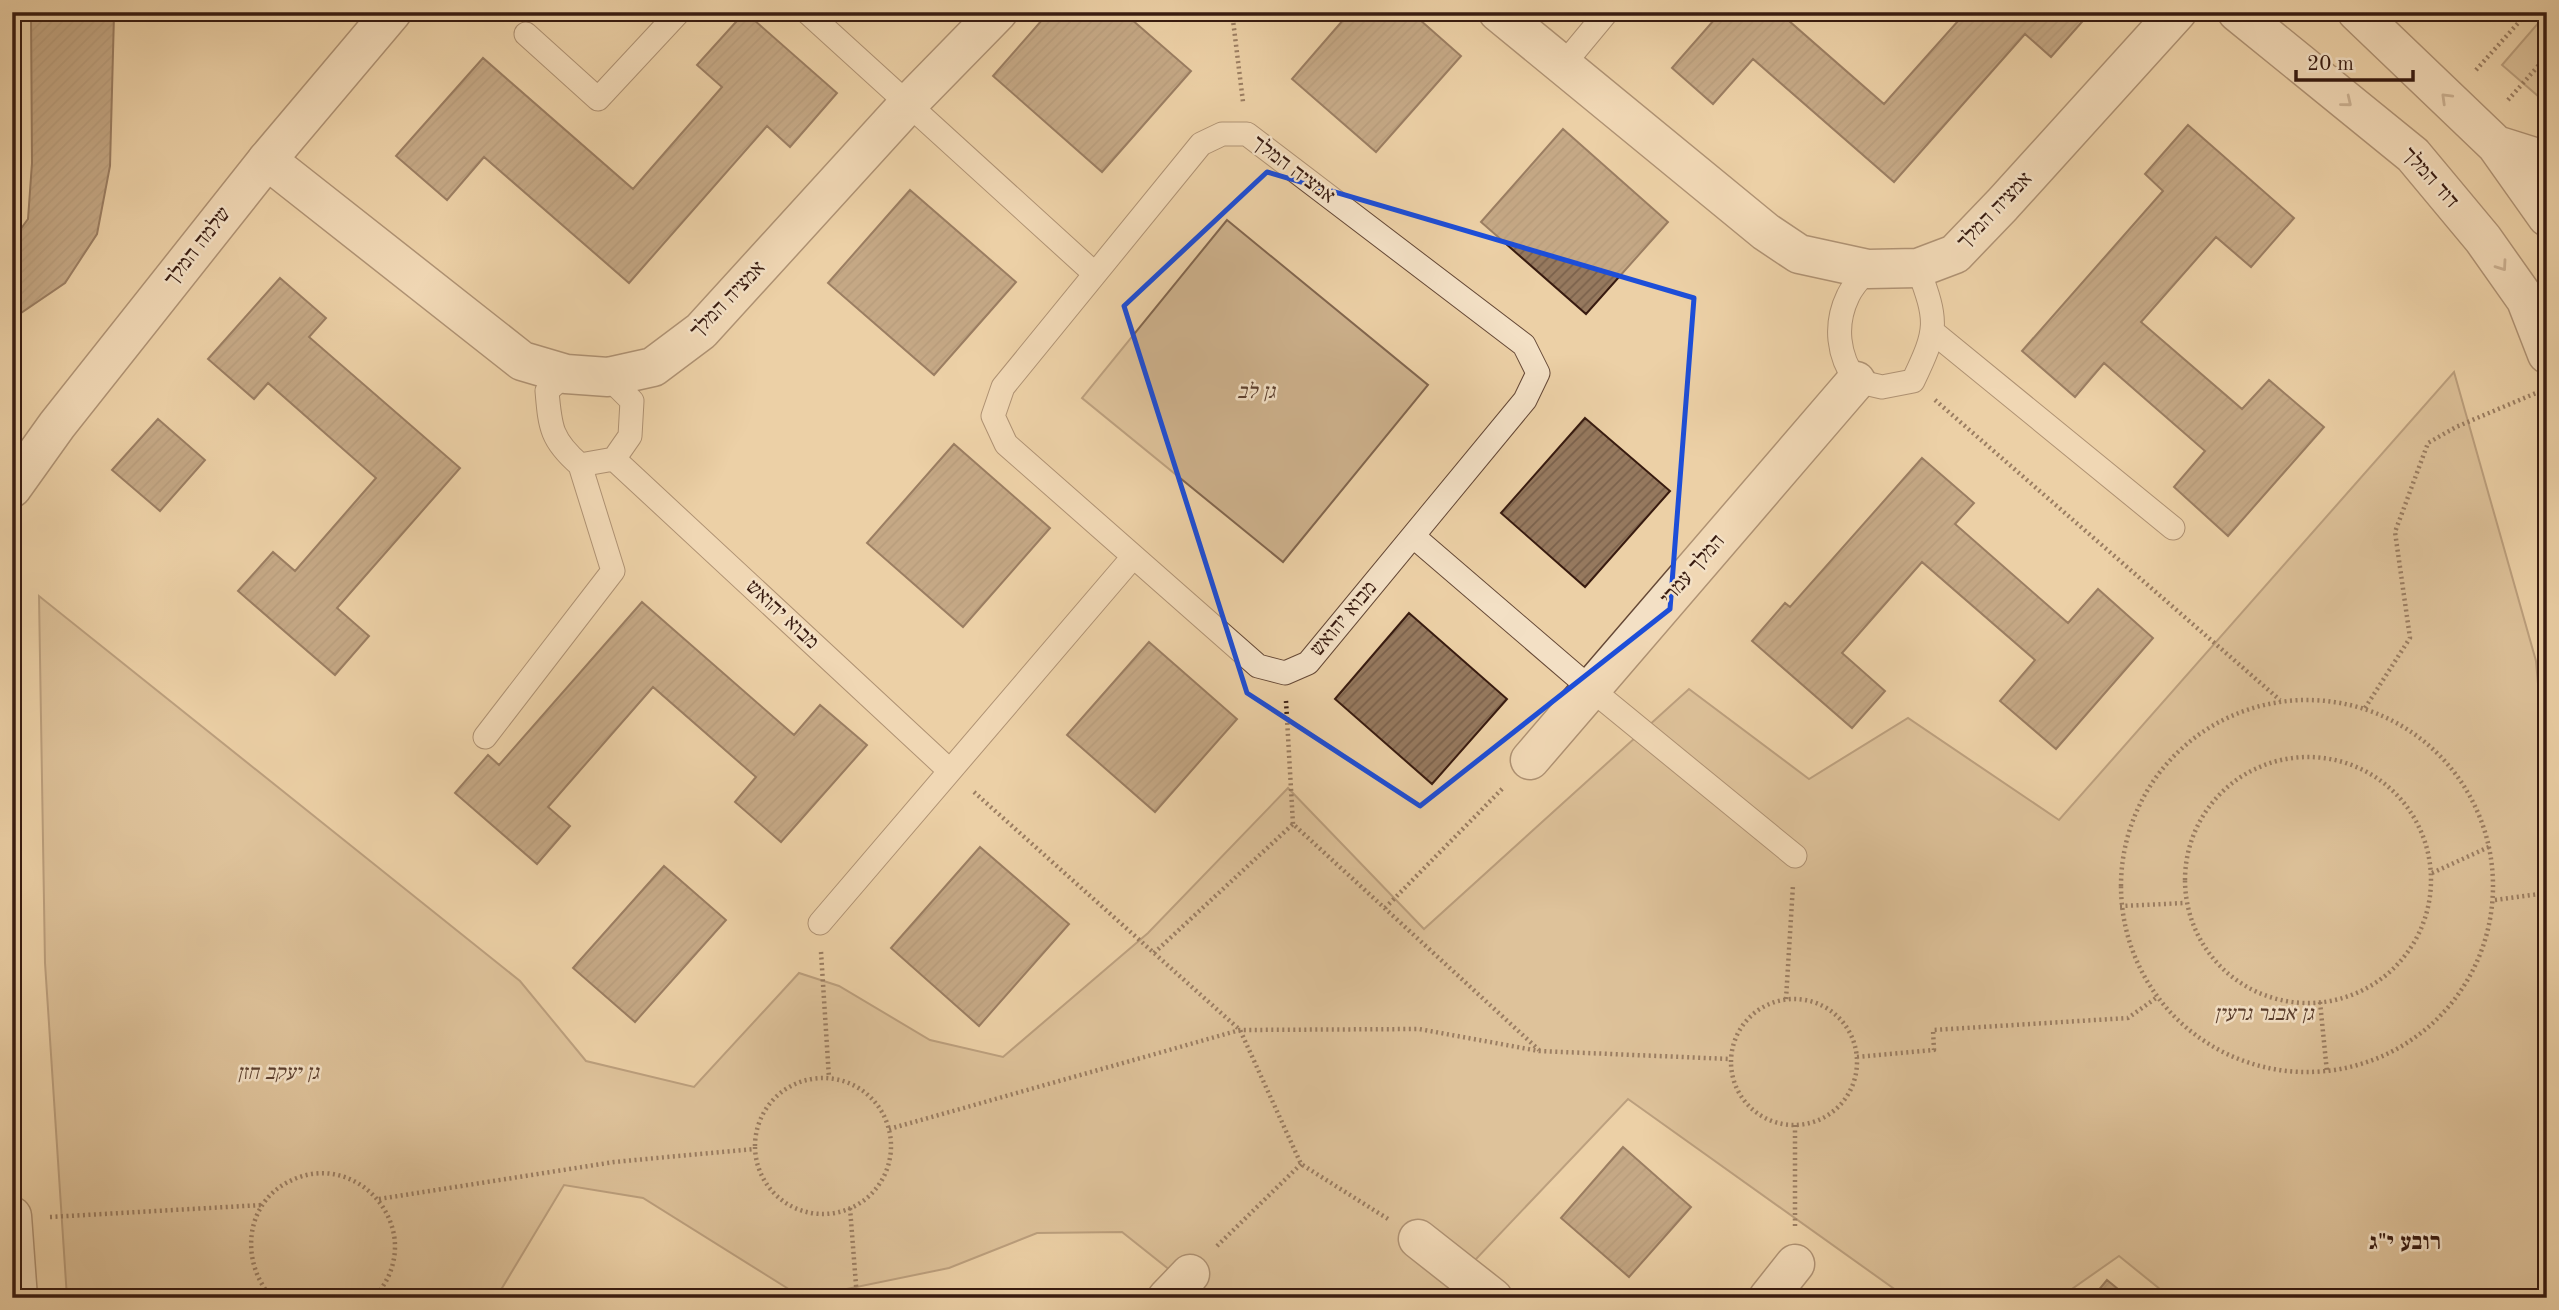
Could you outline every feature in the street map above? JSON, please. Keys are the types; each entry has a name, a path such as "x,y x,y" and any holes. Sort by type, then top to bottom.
{"street":[{"name":"שלמה המלך","path":"12,488 57,425 267,160 392,12"},
{"name":"אמציה המלך","path":"267,160 522,362 566,374 608,377 653,367 701,331 908,104 998,12"},
{"name":"אמציה המלך","path":"1497,12 1766,232 1799,254 1868,269 1919,268 1955,254 2177,12"},
{"name":"דוד המלך","path":"2237,12 2413,155 2483,239 2540,289 2547,354"},
{"path":"2357,12 2496,145 2547,217"},
{"path":"2496,145 2547,161"},
{"name":"המלך עמרי","path":"1530,760 1856,381"},
{"path":"12,1218 18,1298"},
{"path":"1418,1239 1493,1298"},
{"path":"1768,1298 1795,1264"}],"lane":[{"path":"526,34 598,99 679,12"},
{"path":"807,12 1095,274 1003,387 993,416 1006,444 1258,666 1285,673"},
{"path":"1563,65 1607,12"},
{"name":"אמציה המלך","path":"1095,274 1200,144 1222,134 1247,134 1524,345 1538,373 1525,400 1412,536"},
{"path":"1868,269 1848,296 1838,334 1844,364 1856,381 1882,387 1913,381 1928,350 1933,332 1932,307 1919,268"},
{"path":"1933,332 2173,528"},
{"path":"485,737 613,571 580,465 563,450 550,425 547,391 566,374"},
{"path":"580,465 614,459 630,436 632,401 608,377"},
{"name":"מבוא יהואש","path":"614,459 950,771"},
{"path":"1412,536 1591,689 1795,856"},
{"name":"מבוא יהואש","path":"1285,673 1308,663 1412,536"},
{"path":"820,923 1133,556"}],"path":[{"path":"1232,12 1247,134"},
{"path":"2476,70 2528,12"},
{"path":"2508,100 2547,56"},
{"path":"1913,381 2280,700"},
{"path":"2365,708 2410,638 2395,532 2428,443 2456,427 2536,393"},
{"path":"1285,673 1293,824 1539,1051"},
{"path":"2323,699 2365,708 2423,738 2466,786 2491,846 2495,873 2495,900 2483,951 2459,996 2423,1034 2377,1059 2327,1072 2278,1071 2232,1057 2190,1032 2156,998 2133,954 2120,906 2121,858 2134,811 2158,771 2193,737 2234,713 2280,700 2323,699"},
{"path":"2322,757 2359,768 2391,789 2412,813 2425,841 2432,873 2427,915 2409,953 2378,982 2339,1000 2297,1003 2256,993 2221,969 2198,939 2185,903 2184,864 2195,827 2217,795 2247,772 2284,759 2322,757"},
{"path":"1385,908 1530,760"},
{"path":"950,771 1240,1030 1301,1164 1418,1239"},
{"path":"1154,953 1293,824"},
{"path":"2432,873 2491,846"},
{"path":"1786,999 1795,856"},
{"path":"2495,900 2547,893"},
{"path":"2120,906 2185,903"},
{"path":"820,923 829,1078"},
{"path":"1857,1056 1934,1050 1933,1030 2128,1018 2156,998"},
{"path":"1786,999 1806,999 1826,1007 1842,1020 1852,1037 1857,1056 1856,1077 1848,1096 1834,1112 1815,1121 1795,1125 1775,1122 1756,1113 1742,1099 1732,1080 1730,1059 1733,1042 1741,1026 1753,1013 1769,1003 1786,999"},
{"path":"2320,1002 2327,1072"},
{"path":"889,1129 1240,1030 1419,1029 1539,1051 1730,1059"},
{"path":"829,1078 849,1083 867,1094 881,1110 889,1129 891,1149 879,1185 866,1198 850,1208 828,1213 806,1212 786,1203 770,1189 759,1170 754,1149 758,1125 768,1105 785,1089 806,1079 829,1078"},
{"path":"1795,1125 1795,1264"},
{"path":"379,1199 614,1162 754,1149"},
{"path":"1178,1286 1301,1164"},
{"path":"272,1298 256,1276 250,1252 252,1228 262,1205 277,1189 297,1178 319,1174 341,1175 362,1185 379,1199 391,1220 396,1245 392,1269 373,1298"},
{"path":"12,1218 262,1205"},
{"path":"850,1208 857,1298"}],"highlighted area":[{"path":"1267,172 1694,298 1670,609 1420,806 1247,693 1124,306"}],"green space":[{"path":"2547,13 2547,99 2538,96 2502,65"},
{"name":"גן לב","path":"1227,220 1428,385 1283,562 1082,398"},
{"name":"גן אבנר גרעין","path":"2454,372 2536,661 2547,787 2547,1298 2171,1298 2119,1256 2059,1298 1907,1298 1628,1099 1439,1298 1205,1298 1122,1232 1037,1233 949,1268 803,1298 643,1198 564,1185 496,1298 67,1298 45,963 39,596 520,981 586,1061 694,1087 799,973 839,986 930,1040 1003,1057 1148,933 1288,788 1424,929 1689,689 1809,779 1908,718 2059,820"}],"building":[{"path":"31,12 114,15 110,166 97,234 65,283 18,315 12,316 12,241 28,219 32,163"},
{"path":"745,12 837,93 790,147 767,126 629,283 484,157 447,200 396,156 483,58 633,189 722,87 697,65"},
{"path":"1049,12 1123,12 1191,71 1102,172 993,76"},
{"path":"1350,12 1411,12 1461,56 1376,152 1292,79"},
{"path":"1721,12 1794,12 1788,20 1884,104 1966,12 2089,14 2051,57 2025,34 1894,182 1753,59 1713,104 1672,68"},
{"path":"2188,125 2294,218 2251,267 2216,237 2141,322 2242,409 2269,380 2324,427 2228,536 2174,487 2205,451 2104,363 2075,397 2022,351 2163,191 2145,174"},
{"path":"1563,129 1668,222 1586,314 1481,222"},
{"path":"910,190 1016,282 934,375 828,283"},
{"path":"280,278 326,318 309,337 460,468 337,608 369,636 335,675 238,591 273,552 295,571 376,478 268,383 254,399 208,359"},
{"path":"1585,418 1670,491 1585,587 1501,513"},
{"path":"158,419 205,460 160,511 112,470"},
{"path":"954,444 1050,528 963,627 867,543"},
{"path":"1922,458 1974,503 1955,524 2068,623 2098,589 2153,638 2056,749 2000,701 2035,660 1922,562 1842,653 1885,691 1852,728 1752,641 1785,603 1790,607"},
{"path":"642,602 794,735 820,705 867,745 781,842 735,802 756,777 653,687 548,807 570,826 537,864 455,793 488,755 499,765"},
{"path":"1409,613 1507,699 1432,784 1335,699"},
{"path":"1149,642 1237,719 1155,812 1067,735"},
{"path":"980,847 1069,924 979,1026 891,948"},
{"path":"664,866 726,920 635,1022 573,968"},
{"path":"1623,1147 1691,1207 1629,1277 1561,1218"},
{"path":"2107,1280 2129,1298 2092,1298"}],"district":[{"name":"רובע י\"ג","path":"2405,1242"}],"park label":[{"name":"גן יעקב חזן","path":"278,1073"}]}
